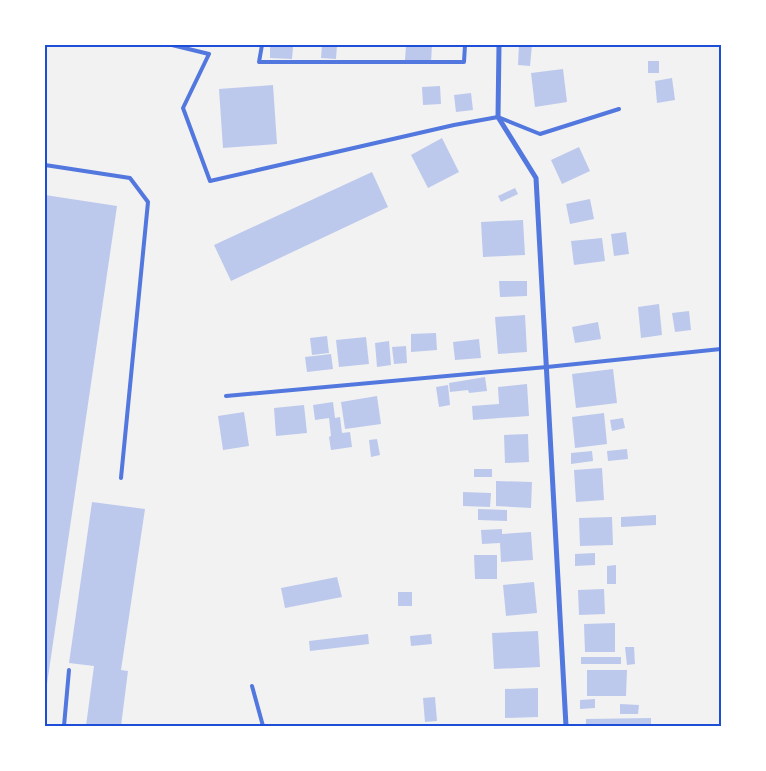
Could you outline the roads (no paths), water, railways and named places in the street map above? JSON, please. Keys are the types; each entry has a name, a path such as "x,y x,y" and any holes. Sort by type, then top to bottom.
{"street":[{"path":"499,45 498,117 536,178 566,726"}],"lane":[{"path":"172,45 209,54 183,108 210,181 454,125 498,117 540,134 619,108"},
{"path":"262,45 259,62 464,62 465,45"},
{"path":"45,164 130,178 148,202 121,478"},
{"path":"226,396 721,349"},
{"path":"64,726 69,670"},
{"path":"252,686 263,726"}]}
